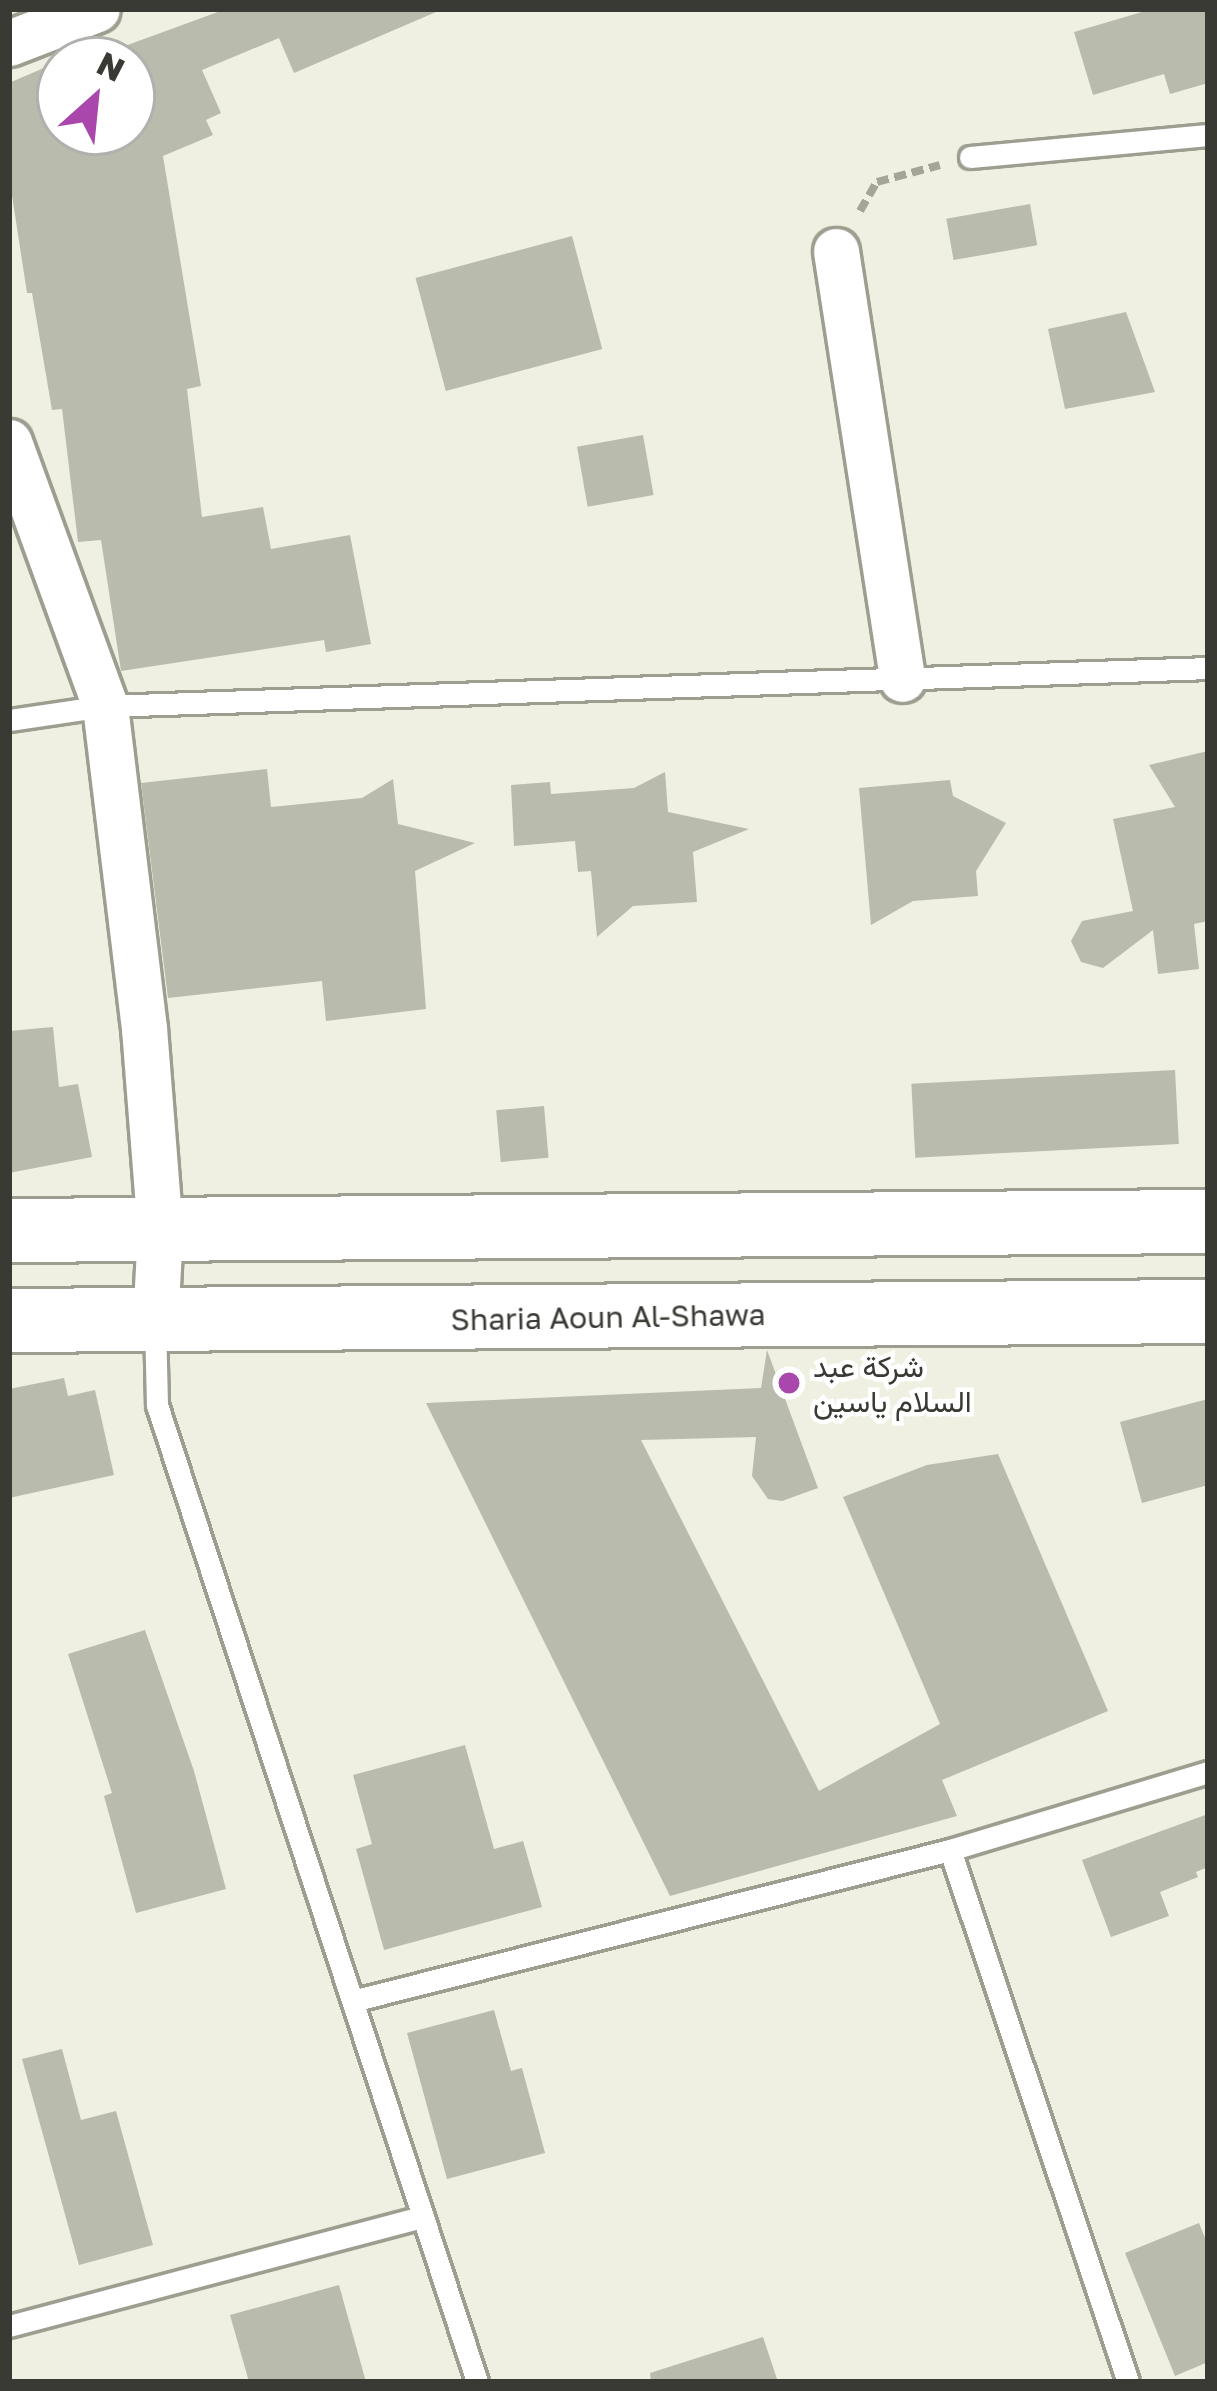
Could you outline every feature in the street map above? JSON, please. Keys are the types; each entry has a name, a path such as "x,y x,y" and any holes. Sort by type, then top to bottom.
{"main road":[{"path":"9,1230 1208,1221"},
{"name":"Sharia Aoun Al-Shawa","path":"9,1319 155,1322 1208,1311"}],"street":[{"path":"9,43 97,9"},
{"path":"836,251 902,679"},
{"path":"9,442 105,706 143,1028 160,1231 155,1322"}],"lane":[{"path":"970,157 1208,135"},
{"path":"9,720 105,706 1208,668"},
{"path":"155,1322 157,1405 356,2000 477,2382"},
{"path":"356,2000 950,1850 1208,1772"},
{"path":"950,1850 1129,2382"},
{"path":"9,2326 423,2217"}],"path":[{"path":"836,251 878,182 970,157"}],"building":[{"path":"226,9 443,9 294,73 279,38 202,70 221,113 206,120 213,135 163,156 201,386 187,389 202,517 263,507 271,549 350,535 371,644 326,652 324,640 121,671 101,540 78,542 62,409 52,410 32,293 27,293 9,176 9,83 36,71 36,156 156,156 156,36 152,36"},
{"path":"1152,9 1208,9 1208,83 1170,94 1164,74 1093,95 1074,32"},
{"path":"1030,204 1037,245 954,260 946,219"},
{"path":"572,236 602,349 446,391 416,278"},
{"path":"1126,312 1155,392 1065,409 1048,329"},
{"path":"643,435 654,495 588,507 577,447"},
{"path":"1208,751 1208,921 1194,924 1199,969 1158,974 1153,930 1103,968 1081,962 1071,941 1082,921 1133,911 1113,819 1175,807 1149,765"},
{"path":"267,769 271,807 362,798 393,779 398,824 475,843 415,871 426,1009 326,1021 322,981 168,998 141,783"},
{"path":"665,772 668,812 749,829 693,852 697,902 633,906 597,937 591,871 578,872 575,841 514,846 511,785 550,782 551,794 634,788"},
{"path":"950,780 953,796 1006,823 976,871 978,896 913,901 871,925 859,788"},
{"path":"53,1027 59,1087 78,1084 92,1157 9,1173 9,1031"},
{"path":"1175,1070 1179,1144 915,1158 911,1084"},
{"path":"544,1106 549,1158 501,1162 496,1110"},
{"path":"767,1350 818,1488 782,1501 768,1499 752,1476 756,1437 641,1440 819,1791 940,1724 843,1497 927,1465 998,1454 1108,1711 942,1780 957,1816 670,1896 426,1403 761,1388"},
{"path":"64,1378 68,1396 95,1390 114,1475 9,1498 9,1389"},
{"path":"1208,1399 1208,1485 1142,1503 1120,1422"},
{"path":"145,1630 194,1771 226,1889 136,1913 104,1796 112,1793 68,1654"},
{"path":"465,1745 494,1849 523,1841 542,1907 384,1950 356,1849 372,1844 353,1775"},
{"path":"1208,1814 1208,1867 1196,1872 1198,1877 1160,1892 1169,1916 1111,1937 1082,1860"},
{"path":"494,2010 511,2071 522,2068 545,2153 447,2179 407,2033"},
{"path":"62,2049 81,2120 116,2111 153,2245 79,2265 22,2059"},
{"path":"1199,2223 1208,2245 1208,2362 1175,2376 1125,2253"},
{"path":"339,2285 366,2382 249,2382 230,2315"},
{"path":"763,2337 778,2382 651,2382 650,2373"}],"place":[{"name":"شركة عبد السلام ياسين","path":"789,1383"}]}
